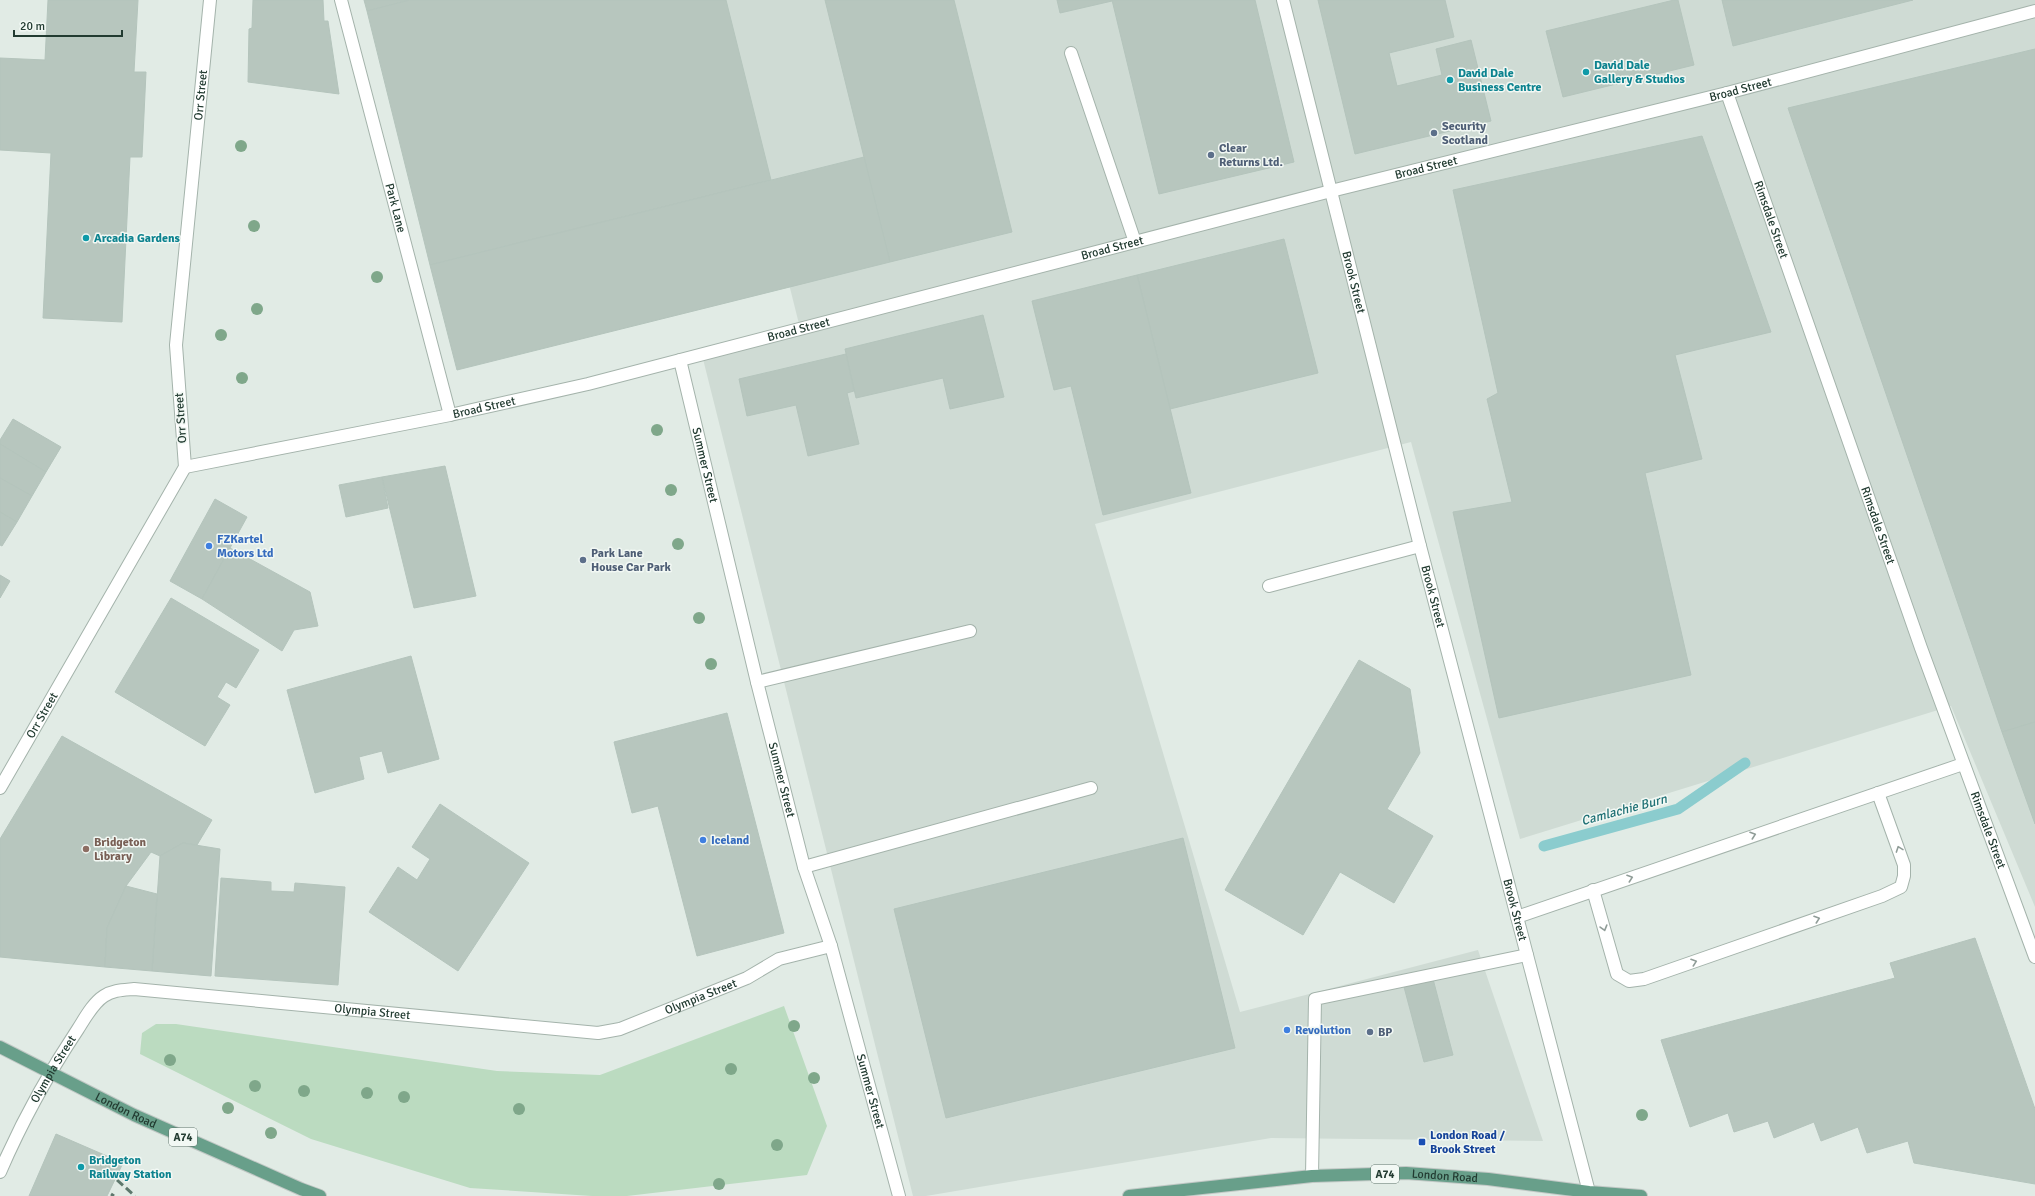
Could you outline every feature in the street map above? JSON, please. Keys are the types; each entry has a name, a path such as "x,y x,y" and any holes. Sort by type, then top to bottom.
{"main road":[{"name":"London Road","path":"0,1047 134,1115 320,1196"},
{"name":"London Road","path":"1129,1196 1312,1176 1406,1174 1488,1179 1590,1192 1641,1196"}],"street":[{"name":"Orr Street","path":"0,788 185,467 176,345 210,0"},
{"name":"Park Lane","path":"341,0 450,415"},
{"name":"Brook Street","path":"1283,0 1420,546 1590,1192"},
{"name":"Broad Street","path":"185,467 450,415 588,384 1135,242 1727,92 2035,11"},
{"path":"1071,53 1135,242"},
{"name":"Rimsdale Street","path":"1727,92 1916,633 2035,957"},
{"name":"Summer Street","path":"680,360 757,682 804,867 830,946 899,1196"},
{"path":"1269,586 1420,546"},
{"path":"757,682 970,632"},
{"path":"1517,917 1963,764"},
{"path":"804,867 1091,788"},
{"path":"1593,890 1617,974 1629,981 1644,979 1882,896 1901,887 1904,876 1904,865 1878,793"},
{"name":"Olympia Street","path":"0,1172 27,1112 50,1072 92,1009 103,996 117,990 134,989 598,1033 620,1029 747,978 779,959 830,946"},
{"path":"1312,1176 1315,999 1527,955"}],"shaded area":[{"path":"718,0 2035,0 2035,907 1951,706 1520,839 1411,442 1095,524 1240,1012 1478,950 1543,1141 1271,1138 926,1196 913,1196 703,359 801,332"}],"green space":[{"path":"784,1006 827,1126 807,1175 627,1196 592,1196 470,1188 311,1139 140,1054 142,1033 156,1024 176,1024 497,1071 600,1075"}],"building":[{"name":"Arcadia Gardens","path":"48,0 138,0 134,72 146,72 142,157 130,157 122,322 43,318 51,153 0,150 0,58 45,60"},
{"path":"253,0 323,0 324,21 328,21 339,94 248,82 249,29 252,28"},
{"path":"364,0 410,0 367,11"},
{"path":"410,0 726,0 771,180 430,265 367,11"},
{"path":"825,0 954,0 1012,232 890,262"},
{"path":"1057,0 1112,0 1112,1 1060,13"},
{"path":"1112,0 1255,0 1294,162 1159,194"},
{"name":"David Dale Business Centre","path":"1318,0 1445,0 1454,37 1389,53 1397,86 1442,75 1436,49 1471,40 1491,121 1355,154"},
{"path":"1678,0 1694,65 1563,97 1546,31"},
{"path":"1722,0 1913,0 1733,46"},
{"path":"2035,49 2035,722 2002,732 1788,108"},
{"path":"1702,136 1771,332 1675,355 1702,459 1645,473 1691,675 1499,718 1453,512 1512,502 1487,399 1498,393 1453,190"},
{"path":"864,157 890,262 457,370 430,265"},
{"path":"1284,239 1318,373 1170,409 1137,275"},
{"path":"1137,275 1191,493 1103,515 1071,386 1054,390 1032,301"},
{"path":"983,315 1004,397 950,409 943,378 856,398 845,349"},
{"path":"846,354 854,391 847,393 859,444 808,456 796,405 747,416 739,379"},
{"path":"13,419 61,447 46,472 0,444 0,440"},
{"path":"0,444 46,472 32,496 0,478"},
{"path":"445,466 476,596 414,608 382,477"},
{"path":"382,477 388,508 346,517 339,485"},
{"path":"0,478 32,496 17,522 0,512"},
{"path":"215,499 247,517 202,599 170,581"},
{"path":"0,512 17,522 2,546 0,545"},
{"path":"230,548 310,592 318,626 294,630 282,651 202,599"},
{"path":"0,575 10,581 0,598"},
{"path":"171,598 259,650 236,688 226,682 217,697 230,705 205,746 115,692"},
{"path":"411,656 439,759 388,773 382,751 359,757 364,779 315,793 287,690"},
{"path":"1359,660 1410,689 1420,753 1387,809 1433,836 1394,903 1340,872 1303,935 1225,890"},
{"path":"727,713 784,933 697,956 658,806 632,813 614,742"},
{"path":"2035,722 2035,824 2002,732"},
{"name":"Bridgeton Library","path":"62,736 212,820 197,845 183,843 160,856 151,852 126,886 107,928 105,967 0,957 0,839"},
{"path":"440,804 529,863 458,971 369,912 398,867 417,880 430,859 412,847"},
{"path":"1183,838 1235,1048 946,1118 894,909"},
{"path":"183,843 220,849 211,976 152,971 160,856"},
{"path":"221,878 271,882 271,891 294,892 295,883 345,887 338,985 215,976"},
{"path":"126,886 157,894 152,971 105,967 107,928"},
{"path":"1975,938 2035,1109 2035,1184 1914,1163 1908,1141 1867,1153 1858,1127 1821,1141 1814,1122 1774,1138 1768,1121 1734,1132 1728,1113 1690,1127 1661,1040 1895,978 1890,963"},
{"path":"1433,979 1453,1055 1424,1062 1404,987"},
{"name":"Bridgeton Railway Station","path":"56,1134 123,1163 107,1196 29,1196"}],"waterway":[{"name":"Camlachie Burn","path":"1544,846 1678,809 1745,763"}],"railway":[{"path":"117,1180 135,1196"}],"place":[{"name":"David Dale Gallery & Studios","path":"1586,72"},
{"name":"David Dale Business Centre","path":"1450,80"},
{"name":"Security Scotland","path":"1434,133"},
{"name":"Clear Returns Ltd.","path":"1211,155"},
{"name":"Arcadia Gardens","path":"86,238"},
{"name":"FZKartel Motors Ltd","path":"209,546"},
{"name":"Park Lane House Car Park","path":"583,560"},
{"name":"Iceland","path":"703,840"},
{"name":"Bridgeton Library","path":"86,849"},
{"name":"Revolution","path":"1287,1030"},
{"name":"BP","path":"1370,1032"},
{"name":"London Road / Brook Street","path":"1422,1142"},
{"name":"Bridgeton Railway Station","path":"81,1167"}]}
